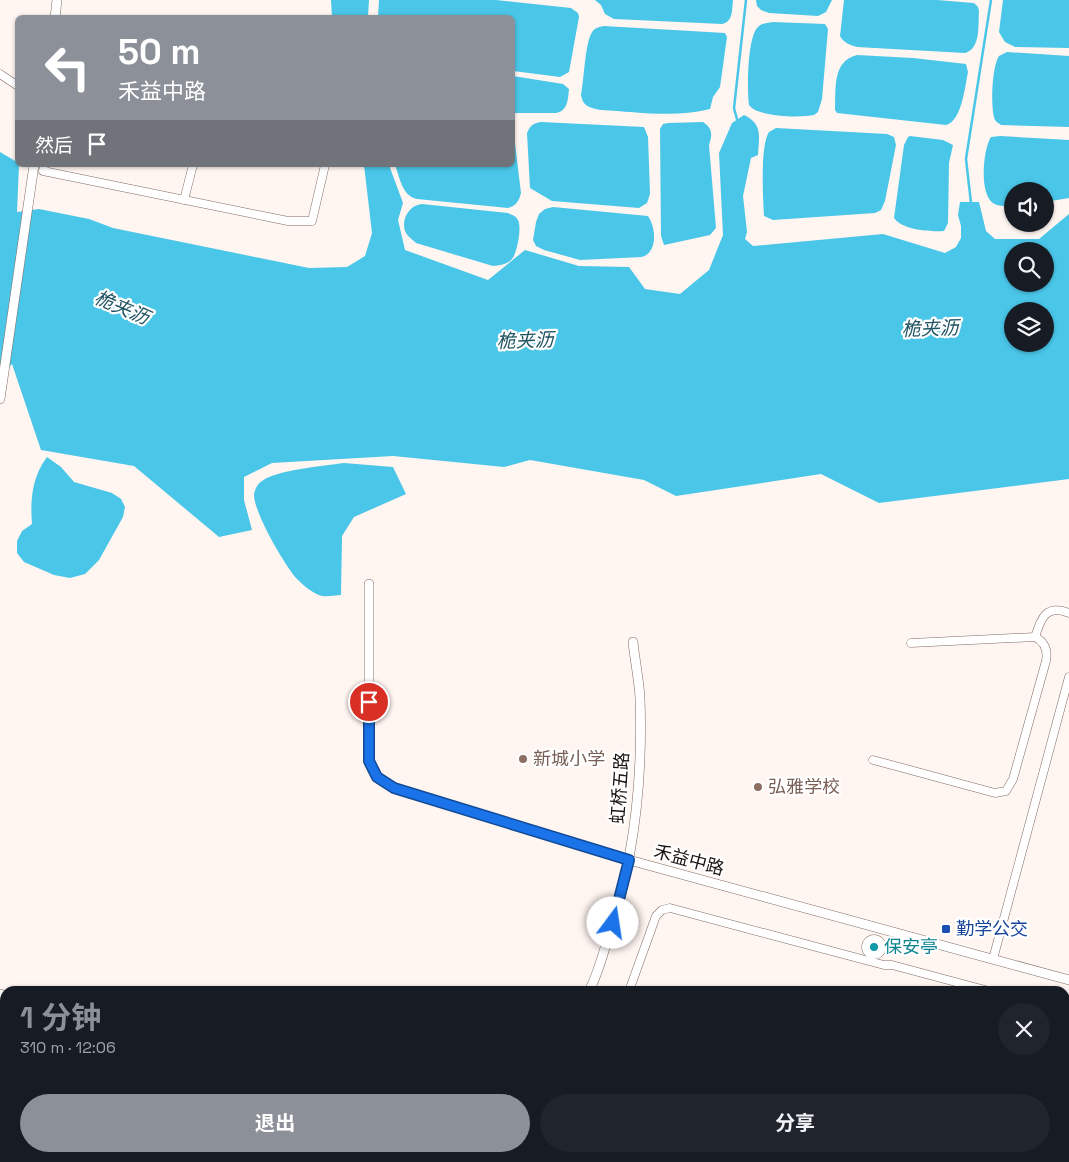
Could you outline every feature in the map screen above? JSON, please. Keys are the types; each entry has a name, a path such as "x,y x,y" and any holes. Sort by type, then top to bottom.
{"street":[{"path":"55,15 57,0"},
{"path":"0,74 15,84"},
{"path":"0,399 34,167"},
{"path":"44,167 43,172 288,222 312,222 325,167"},
{"path":"184,200 192,167"},
{"name":"禾益中路","path":"369,584 369,761 377,777 394,788 629,860 1069,980"},
{"path":"1035,637 1043,616 1048,612 1061,610 1069,613"},
{"path":"873,760 991,792 999,793 1006,791 1013,779 1046,661 1046,646 1035,637 912,643"},
{"name":"虹桥五路","path":"591,986 613,923 629,860 637,808 640,698 633,642"},
{"path":"993,960 1069,677"},
{"path":"631,986 654,919 659,912 667,908 871,958 884,965 892,965 970,986"},
{"path":"876,939 880,929"},
{"path":"871,958 866,951 866,946 869,941 876,939"},
{"path":"871,958 878,955 882,950 882,945 876,939"}],"water":[{"path":"331,0 369,0 368,15 332,15"},
{"path":"379,0 496,0 571,8 578,13 579,17 569,72 560,77 515,71 515,15 378,15"},
{"path":"595,0 733,0 730,18 726,23 722,24 614,19 605,14 601,5"},
{"path":"756,0 832,0 826,12 818,16 769,13 757,6"},
{"path":"844,0 937,0 974,3 979,11 978,35 974,47 965,53 857,47 845,42 840,36"},
{"path":"1003,0 1069,0 1069,48 1015,47 1005,42 999,32"},
{"path":"773,22 825,24 828,29 822,99 818,112 814,115 789,116 769,114 754,109 749,105 748,77 754,33 763,24"},
{"path":"598,27 725,33 727,37 720,87 713,97 710,109 697,112 656,114 591,108 584,102 581,95 586,55 591,34"},
{"path":"1007,52 1069,56 1069,127 1001,125 995,120 992,97 993,77 999,56"},
{"path":"857,55 913,58 966,64 968,72 966,86 956,117 946,125 837,113 835,110 835,93 839,70 849,58"},
{"path":"515,76 563,84 569,89 565,107 556,113 515,113"},
{"name":"桅夹沥","path":"744,115 754,122 757,127 759,142 758,155 751,158 743,196 747,232 745,239 753,246 883,234 945,253 956,247 961,238 961,226 958,215 960,202 979,202 986,231 995,239 1039,239 1047,232 1054,232 1054,226 1069,214 1069,479 879,503 821,474 676,496 644,480 530,460 504,467 393,456 272,463 244,477 244,500 252,530 219,537 134,466 41,450 12,364 0,377 0,152 15,161 15,167 19,167 17,212 39,209 89,219 113,228 309,268 347,267 365,256 372,233 364,167 390,167 403,203 398,220 405,250 488,280 525,250 579,266 629,267 645,289 680,294 709,270 723,235 719,153 732,123"},
{"path":"541,122 644,127 648,137 650,194 647,203 639,208 552,201 530,188 527,133 532,125"},
{"path":"703,122 710,129 711,134 709,145 716,228 710,235 664,245 661,236 660,129 663,124 668,123"},
{"path":"776,128 887,134 894,137 896,145 885,201 881,210 875,213 773,220 764,216 764,148 769,132"},
{"path":"910,136 943,140 953,145 949,163 948,223 944,231 910,228 894,218 904,145"},
{"path":"991,137 1069,140 1069,198 1054,200 1054,182 1004,182 1004,206 993,203 986,191 984,181 984,161"},
{"path":"515,144 521,193 518,201 508,208 417,199 408,194 400,181 396,167 515,167"},
{"path":"422,204 508,213 514,216 518,220 519,228 514,256 506,264 493,266 416,243 406,233 404,221 410,210"},
{"path":"553,207 648,216 654,233 651,250 642,257 580,260 544,250 536,246 533,240 536,222 539,214 545,209"},
{"path":"47,457 61,467 74,482 112,493 121,499 125,507 123,517 99,560 85,574 70,578 54,575 24,562 17,553 17,541 22,531 32,524 31,506 33,489 38,473"},
{"path":"344,463 393,467 406,494 354,517 342,536 341,595 322,596 302,584 285,563 264,525 255,502 254,494 257,486 269,477 301,469"}],"waterway":[{"path":"738,123 734,108 746,0"},
{"path":"971,203 966,159 991,0"}],"place":[{"name":"新城小学","path":"523,759"},
{"name":"弘雅学校","path":"758,787"},
{"name":"勤学公交","path":"946,929"},
{"name":"保安亭","path":"874,947"}],"route":[{"path":"369,702 369,761 377,777 394,788 629,860 613,923"}]}
